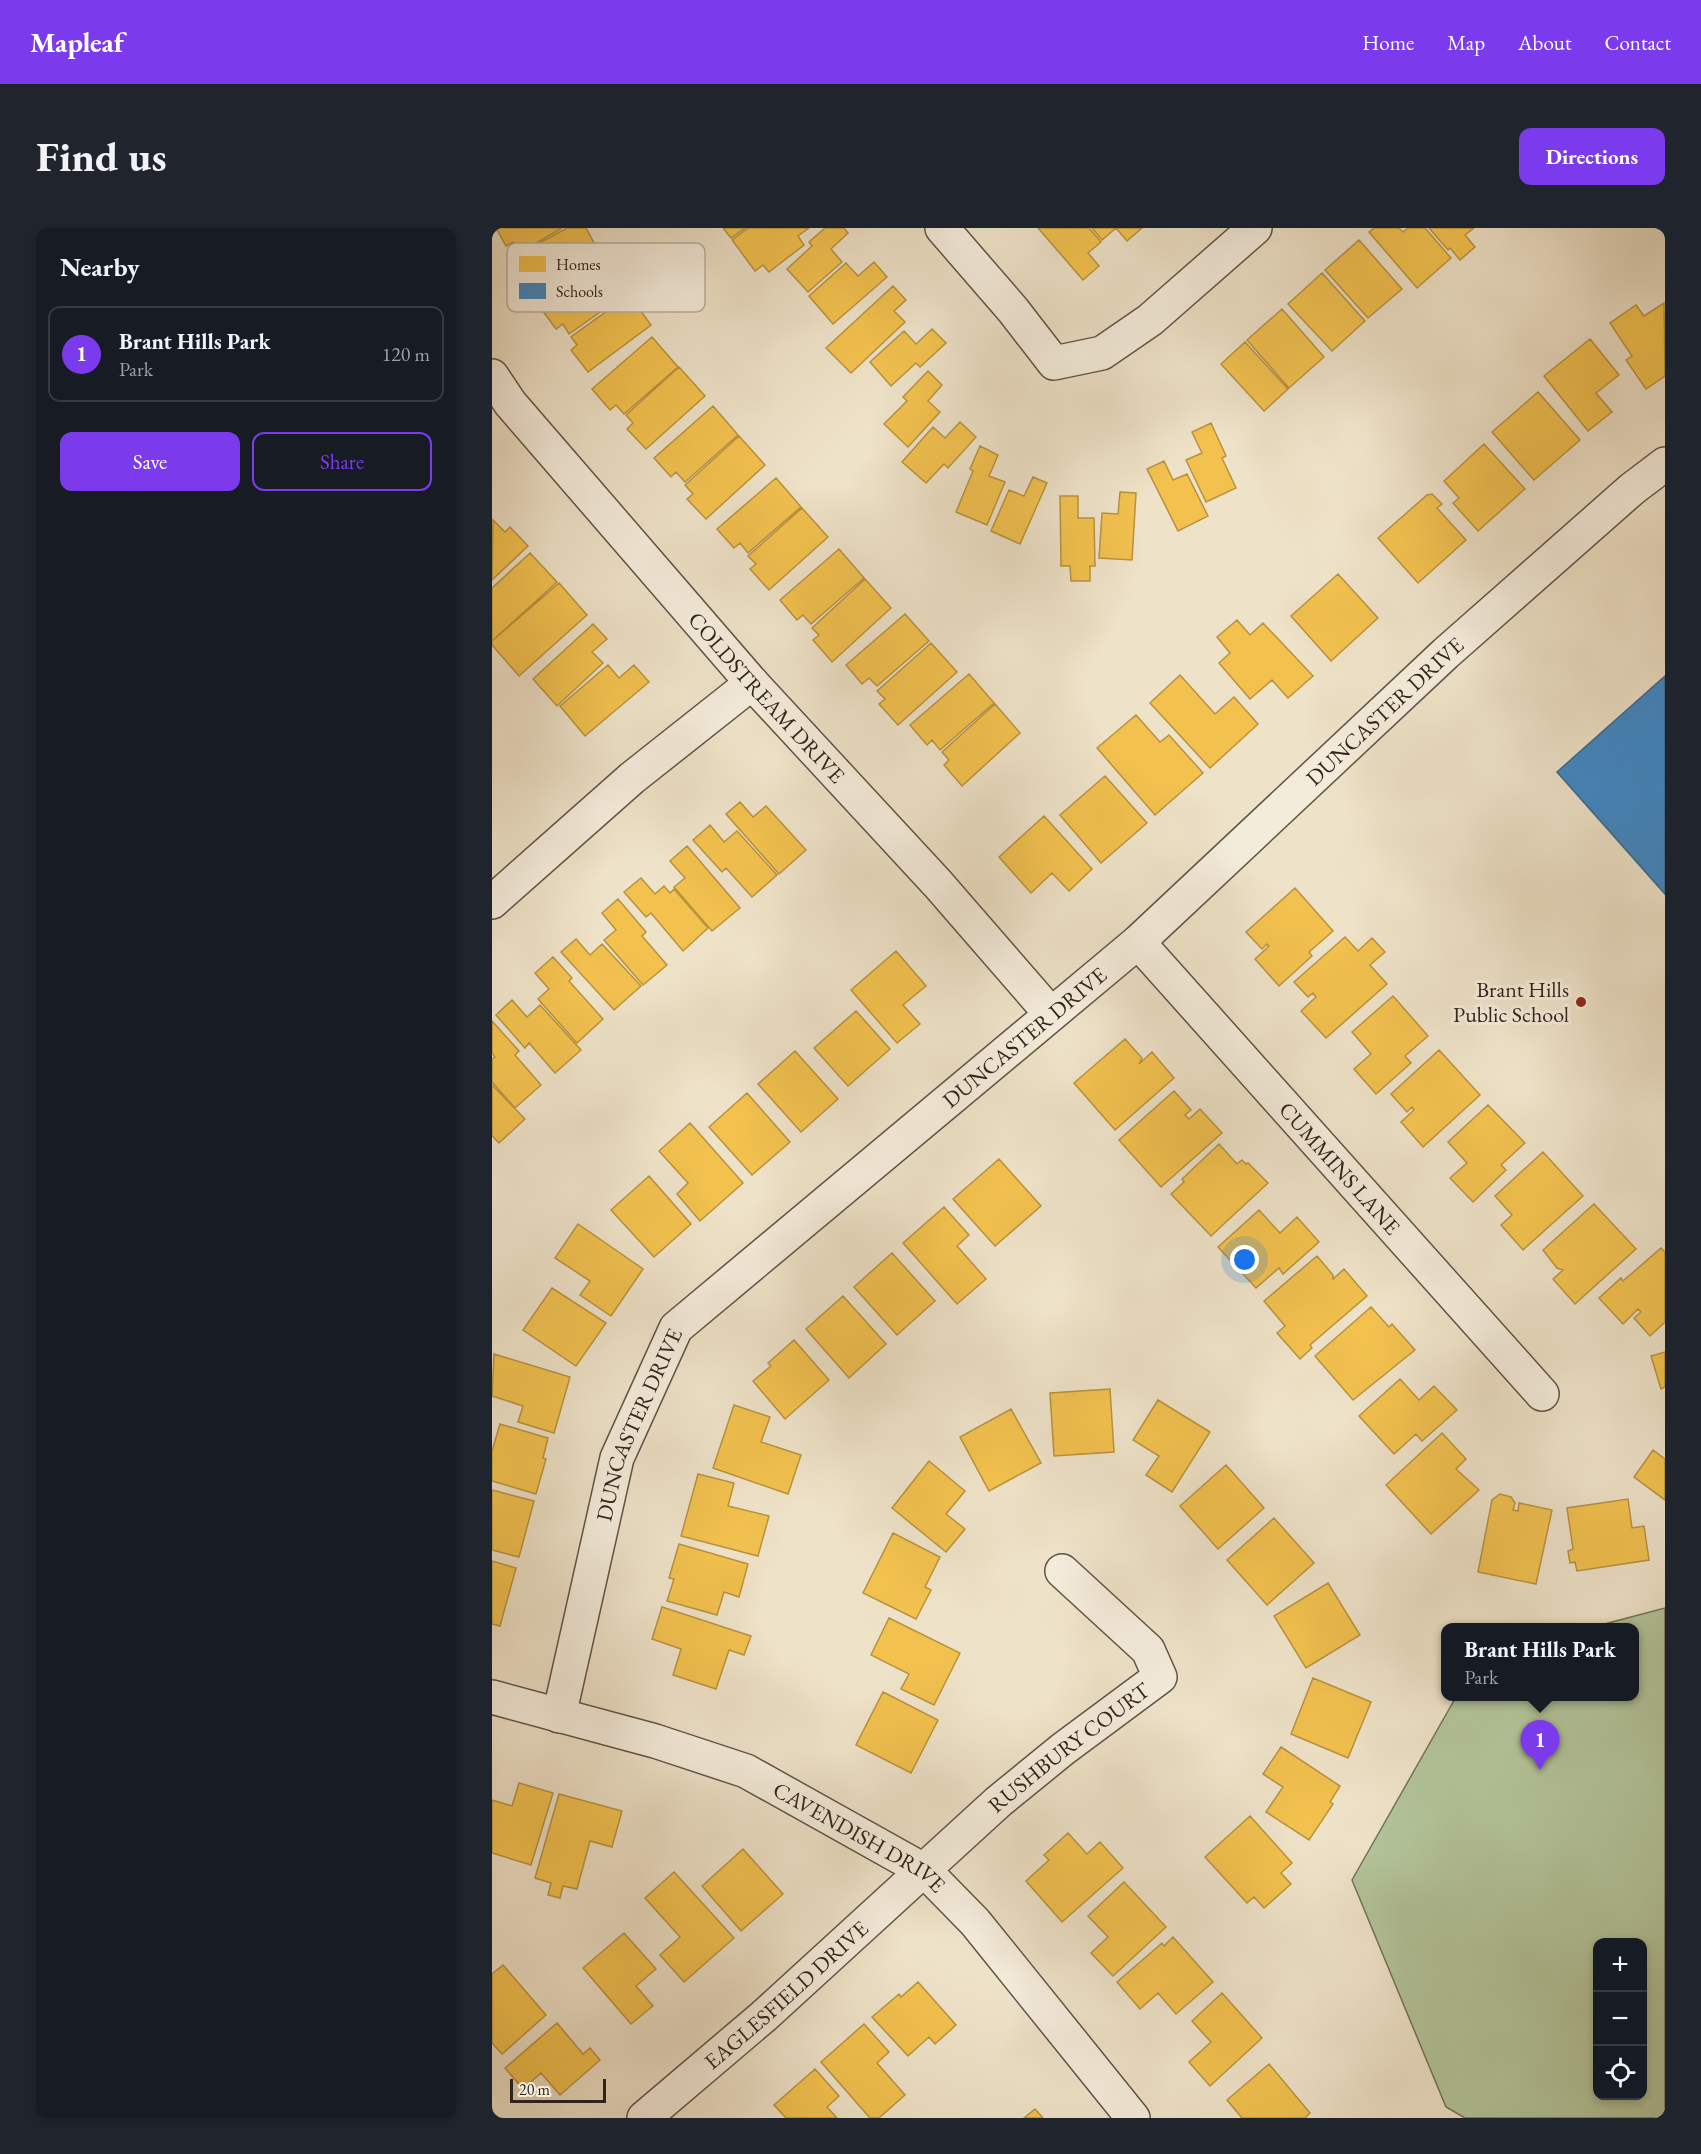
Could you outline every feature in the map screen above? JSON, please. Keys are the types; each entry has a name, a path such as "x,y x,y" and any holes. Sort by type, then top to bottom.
{"street":[{"path":"942,228 1054,363 1102,353 1150,320 1255,228"},
{"name":"COLDSTREAM DRIVE","path":"492,376 510,403 752,683 938,884 1050,1014"},
{"name":"DUNCASTER DRIVE","path":"559,1716 617,1458 676,1328 1138,942 1446,653 1632,489 1665,464"},
{"path":"492,902 632,778 752,683"},
{"name":"CUMMINS LANE","path":"1138,942 1542,1394"},
{"name":"RUSHBURY COURT","path":"926,1871 998,1802 1063,1749 1160,1677 1148,1650 1062,1571"},
{"name":"CAVENDISH DRIVE","path":"492,1697 655,1741 746,1771 926,1871 975,1922 1133,2118"},
{"name":"EAGLESFIELD DRIVE","path":"644,2118 764,2016 926,1871"}],"green space":[{"path":"1665,1608 1665,2118 1465,2118 1446,2107 1352,1880 1454,1701 1639,1701 1639,1623 1608,1623"}],"building: Homes":[{"path":"496,228 562,228 536,243 513,242 507,243 506,246"},
{"path":"567,228 586,228 594,243 539,243"},
{"path":"723,228 745,228 731,238"},
{"path":"748,228 809,228 798,236 804,245 769,272 763,265 755,271 732,240"},
{"path":"825,228 844,228 848,233 831,249 842,262 808,292 787,269 812,246 809,242"},
{"path":"1038,228 1089,228 1101,242 1088,253 1099,266 1083,280"},
{"path":"1092,228 1116,228 1102,240"},
{"path":"1116,228 1142,228 1127,241"},
{"path":"1374,228 1399,228 1403,232 1408,228 1425,228 1451,258 1417,288 1369,232"},
{"path":"1429,228 1474,228 1465,235 1475,247 1460,260"},
{"path":"1359,240 1402,289 1368,318 1325,270"},
{"path":"874,262 887,277 833,324 809,296 846,263 858,276"},
{"path":"1322,273 1365,321 1332,351 1288,304"},
{"path":"893,286 906,300 894,311 905,322 851,373 826,348"},
{"path":"1664,303 1665,376 1646,389 1626,360 1632,356 1610,323 1636,305 1644,316"},
{"path":"1282,309 1324,357 1289,388 1247,340"},
{"path":"543,312 600,312 569,334 563,324 556,329"},
{"path":"606,312 641,312 651,325 588,372 571,350 577,345 571,337"},
{"path":"932,329 946,343 920,367 916,363 891,386 870,362 904,331 916,344"},
{"path":"652,337 678,367 624,414 616,405 610,410 592,389"},
{"path":"1590,339 1619,375 1596,393 1612,412 1588,431 1544,376"},
{"path":"1245,342 1288,389 1264,411 1221,364"},
{"path":"679,367 705,396 646,449 627,429 633,423 626,415"},
{"path":"928,371 942,385 928,401 940,412 908,447 884,424 907,401 903,397"},
{"path":"1538,392 1580,440 1534,480 1492,432"},
{"path":"713,406 738,435 685,482 676,472 671,477 654,458"},
{"path":"960,422 976,437 948,468 944,464 926,483 902,462 933,427 945,438"},
{"path":"1211,423 1226,456 1222,458 1236,488 1206,502 1186,460 1202,453 1192,432"},
{"path":"739,436 765,465 706,519 687,499 693,494 685,485"},
{"path":"1484,444 1525,489 1478,531 1453,503 1459,498 1444,481"},
{"path":"980,446 998,455 989,476 1005,482 987,525 956,512 973,471 970,469"},
{"path":"1164,461 1173,480 1187,474 1208,516 1178,531 1147,469"},
{"path":"1033,477 1047,483 1020,544 991,531 1009,490 1024,496"},
{"path":"776,478 801,507 748,553 740,543 734,548 717,529"},
{"path":"1120,492 1136,493 1132,560 1099,558 1102,513 1118,514"},
{"path":"1432,494 1442,504 1437,508 1466,540 1418,583 1378,538 1427,495"},
{"path":"1060,496 1078,496 1078,518 1094,518 1095,566 1090,566 1090,581 1071,581 1070,566 1061,566"},
{"path":"802,508 828,537 769,590 750,569 756,564 748,556"},
{"path":"493,520 505,532 510,527 528,546 492,580"},
{"path":"839,549 864,578 811,624 803,615 797,620 780,600"},
{"path":"530,553 557,582 492,641 492,588"},
{"path":"1338,574 1378,618 1331,661 1291,616"},
{"path":"865,579 891,608 832,662 813,640 819,635 812,628"},
{"path":"559,583 587,615 519,676 492,645 492,641"},
{"path":"905,614 929,641 877,686 869,678 862,684 846,665"},
{"path":"1237,620 1250,635 1263,623 1313,676 1288,698 1272,680 1250,699 1219,663 1230,653 1217,637"},
{"path":"593,624 607,639 592,652 603,663 557,706 533,679"},
{"path":"931,643 957,672 898,725 879,704 885,699 877,691"},
{"path":"608,665 619,678 634,665 649,682 585,736 560,706"},
{"path":"969,674 994,703 940,750 932,740 927,745 910,725"},
{"path":"1180,675 1215,714 1234,697 1258,724 1210,768 1150,703"},
{"path":"995,704 1020,733 962,786 944,765 949,760 942,752"},
{"path":"1136,715 1160,742 1169,735 1203,773 1155,815 1097,748"},
{"path":"1105,776 1147,823 1101,863 1060,815"},
{"path":"740,802 753,817 766,806 806,850 779,874 726,814"},
{"path":"1044,816 1092,869 1069,891 1052,873 1031,893 999,857"},
{"path":"710,825 724,842 737,831 777,875 752,897 726,868 722,872 693,840"},
{"path":"687,846 740,908 712,931 674,887 685,878 670,861"},
{"path":"641,878 655,894 664,886 670,893 674,889 708,928 683,951 651,913 646,917 624,892"},
{"path":"1295,888 1333,931 1309,952 1312,956 1279,986 1255,959 1269,946 1267,944 1262,949 1246,932"},
{"path":"618,899 646,932 642,936 667,965 643,985 604,940 616,930 602,913"},
{"path":"1345,937 1358,951 1372,938 1385,952 1370,965 1387,984 1326,1038 1301,1011 1316,997 1313,993 1308,997 1294,982"},
{"path":"576,939 590,955 602,944 641,986 614,1010 561,952"},
{"path":"896,951 926,986 903,1005 920,1024 897,1043 851,990"},
{"path":"553,957 572,978 569,981 603,1019 577,1043 538,999 549,989 535,973"},
{"path":"1393,996 1428,1036 1405,1056 1411,1063 1376,1094 1354,1069 1371,1054 1352,1032"},
{"path":"512,1000 527,1017 540,1005 581,1050 555,1073 529,1043 525,1048 496,1015"},
{"path":"856,1011 890,1049 848,1086 814,1048"},
{"path":"492,1021 519,1051 515,1055 541,1085 515,1108 492,1082 492,1059 495,1057 492,1053"},
{"path":"1125,1039 1142,1058 1139,1064 1152,1052 1174,1078 1115,1130 1074,1083"},
{"path":"1439,1050 1480,1095 1423,1147 1401,1122 1414,1110 1412,1107 1407,1112 1391,1094"},
{"path":"795,1051 838,1099 801,1132 758,1084"},
{"path":"492,1085 525,1119 499,1143 492,1136"},
{"path":"1174,1091 1191,1110 1185,1115 1189,1119 1200,1109 1222,1133 1161,1187 1119,1140"},
{"path":"747,1093 790,1142 752,1175 709,1127"},
{"path":"1488,1105 1525,1143 1501,1165 1506,1170 1473,1202 1450,1178 1467,1163 1448,1142"},
{"path":"690,1123 743,1183 700,1221 677,1194 688,1183 659,1151"},
{"path":"1219,1144 1237,1164 1242,1160 1248,1163 1268,1183 1211,1236 1171,1194 1184,1182 1182,1179"},
{"path":"1543,1152 1583,1196 1523,1250 1501,1225 1512,1215 1495,1196"},
{"path":"999,1159 1041,1206 995,1246 953,1199"},
{"path":"649,1176 691,1224 654,1257 611,1210"},
{"path":"1594,1204 1636,1249 1575,1304 1553,1279 1563,1270 1557,1268 1543,1250"},
{"path":"944,1207 969,1235 957,1246 986,1279 957,1304 903,1243"},
{"path":"1259,1210 1280,1233 1297,1217 1319,1242 1283,1274 1279,1268 1256,1288 1218,1247"},
{"path":"578,1224 643,1269 611,1316 580,1295 590,1281 555,1258"},
{"path":"1661,1248 1665,1252 1665,1322 1650,1336 1634,1318 1641,1312 1638,1309 1623,1324 1599,1298 1621,1278 1623,1281"},
{"path":"892,1253 935,1301 897,1335 854,1287"},
{"path":"1317,1256 1333,1275 1333,1279 1344,1269 1367,1296 1310,1345 1312,1348 1300,1359 1277,1333 1285,1326 1264,1301"},
{"path":"552,1288 606,1323 576,1366 523,1330"},
{"path":"843,1296 886,1344 849,1378 806,1329"},
{"path":"1371,1307 1389,1327 1392,1324 1415,1350 1353,1400 1315,1356"},
{"path":"794,1340 829,1380 785,1419 753,1381 771,1366 768,1363"},
{"path":"1665,1352 1665,1387 1661,1389 1651,1356"},
{"path":"494,1354 570,1377 554,1433 518,1422 523,1406 492,1396"},
{"path":"1400,1379 1419,1400 1434,1386 1457,1410 1422,1441 1416,1434 1394,1454 1359,1416"},
{"path":"1110,1389 1114,1452 1054,1456 1050,1393"},
{"path":"1158,1400 1210,1432 1172,1492 1146,1475 1159,1456 1133,1440"},
{"path":"734,1405 770,1417 761,1442 801,1455 788,1494 713,1468"},
{"path":"1011,1409 1041,1463 989,1491 960,1437"},
{"path":"500,1424 548,1438 543,1458 546,1459 536,1494 492,1481 492,1451"},
{"path":"1442,1433 1466,1459 1456,1469 1479,1490 1431,1534 1386,1485"},
{"path":"1653,1450 1665,1459 1665,1500 1634,1477"},
{"path":"929,1461 965,1491 946,1514 965,1529 946,1552 892,1508"},
{"path":"1226,1465 1264,1508 1218,1549 1180,1506"},
{"path":"698,1474 734,1483 728,1506 769,1516 758,1556 681,1536"},
{"path":"492,1490 534,1501 519,1557 492,1550"},
{"path":"1500,1494 1511,1497 1515,1503 1513,1510 1518,1511 1519,1503 1552,1510 1536,1584 1478,1572 1492,1500"},
{"path":"1628,1499 1632,1528 1644,1526 1649,1560 1577,1571 1575,1562 1570,1563 1568,1551 1573,1549 1567,1508"},
{"path":"1274,1518 1314,1563 1267,1605 1227,1560"},
{"path":"893,1533 940,1557 925,1587 931,1590 916,1619 863,1593"},
{"path":"679,1544 748,1564 739,1597 724,1592 717,1615 667,1601 674,1579 669,1578"},
{"path":"492,1561 516,1568 500,1626 492,1624"},
{"path":"1328,1583 1360,1635 1306,1668 1274,1616"},
{"path":"662,1607 751,1636 744,1655 729,1650 716,1689 673,1675 681,1649 652,1639"},
{"path":"889,1618 960,1653 934,1705 901,1689 909,1674 871,1655"},
{"path":"1313,1678 1371,1702 1348,1758 1291,1734"},
{"path":"883,1692 938,1720 911,1773 856,1745"},
{"path":"1281,1747 1340,1786 1330,1802 1333,1804 1309,1840 1266,1812 1283,1787 1263,1774"},
{"path":"519,1783 553,1793 531,1865 492,1853 492,1800 512,1806"},
{"path":"559,1794 622,1811 612,1847 590,1841 577,1889 563,1886 560,1898 548,1895 551,1883 535,1878"},
{"path":"1250,1816 1292,1863 1281,1873 1291,1884 1264,1908 1254,1897 1247,1903 1205,1857"},
{"path":"1068,1833 1087,1854 1100,1842 1123,1868 1062,1922 1026,1881 1049,1860 1044,1855"},
{"path":"743,1849 783,1894 741,1931 702,1886"},
{"path":"674,1872 734,1938 684,1982 660,1955 680,1937 645,1898"},
{"path":"1124,1882 1166,1927 1113,1976 1091,1953 1108,1937 1088,1916"},
{"path":"624,1933 656,1969 636,1986 653,2006 631,2024 583,1968"},
{"path":"1173,1937 1213,1982 1176,2014 1158,1993 1140,2009 1117,1982 1162,1943 1164,1946"},
{"path":"503,1965 546,2015 502,2054 492,2043 492,1974"},
{"path":"918,1982 956,2025 935,2044 929,2037 908,2056 872,2017 899,1994 901,1997"},
{"path":"1222,1993 1262,2038 1210,2086 1189,2062 1211,2042 1192,2021"},
{"path":"557,2023 583,2054 590,2048 600,2060 560,2095 541,2073 523,2089 505,2068"},
{"path":"864,2024 889,2052 877,2063 905,2095 879,2118 870,2118 821,2062"},
{"path":"1269,2064 1310,2113 1305,2118 1242,2118 1227,2100"},
{"path":"815,2069 839,2096 827,2107 837,2118 786,2118 774,2105"},
{"path":"1035,2109 1043,2118 1024,2118"}],"building: Schools":[{"path":"1665,676 1665,894 1557,772"}],"place":[{"name":"Brant Hills Public School","path":"1581,1002"},
{"name":"Brant Hills Park","path":"1540,1770"}]}
